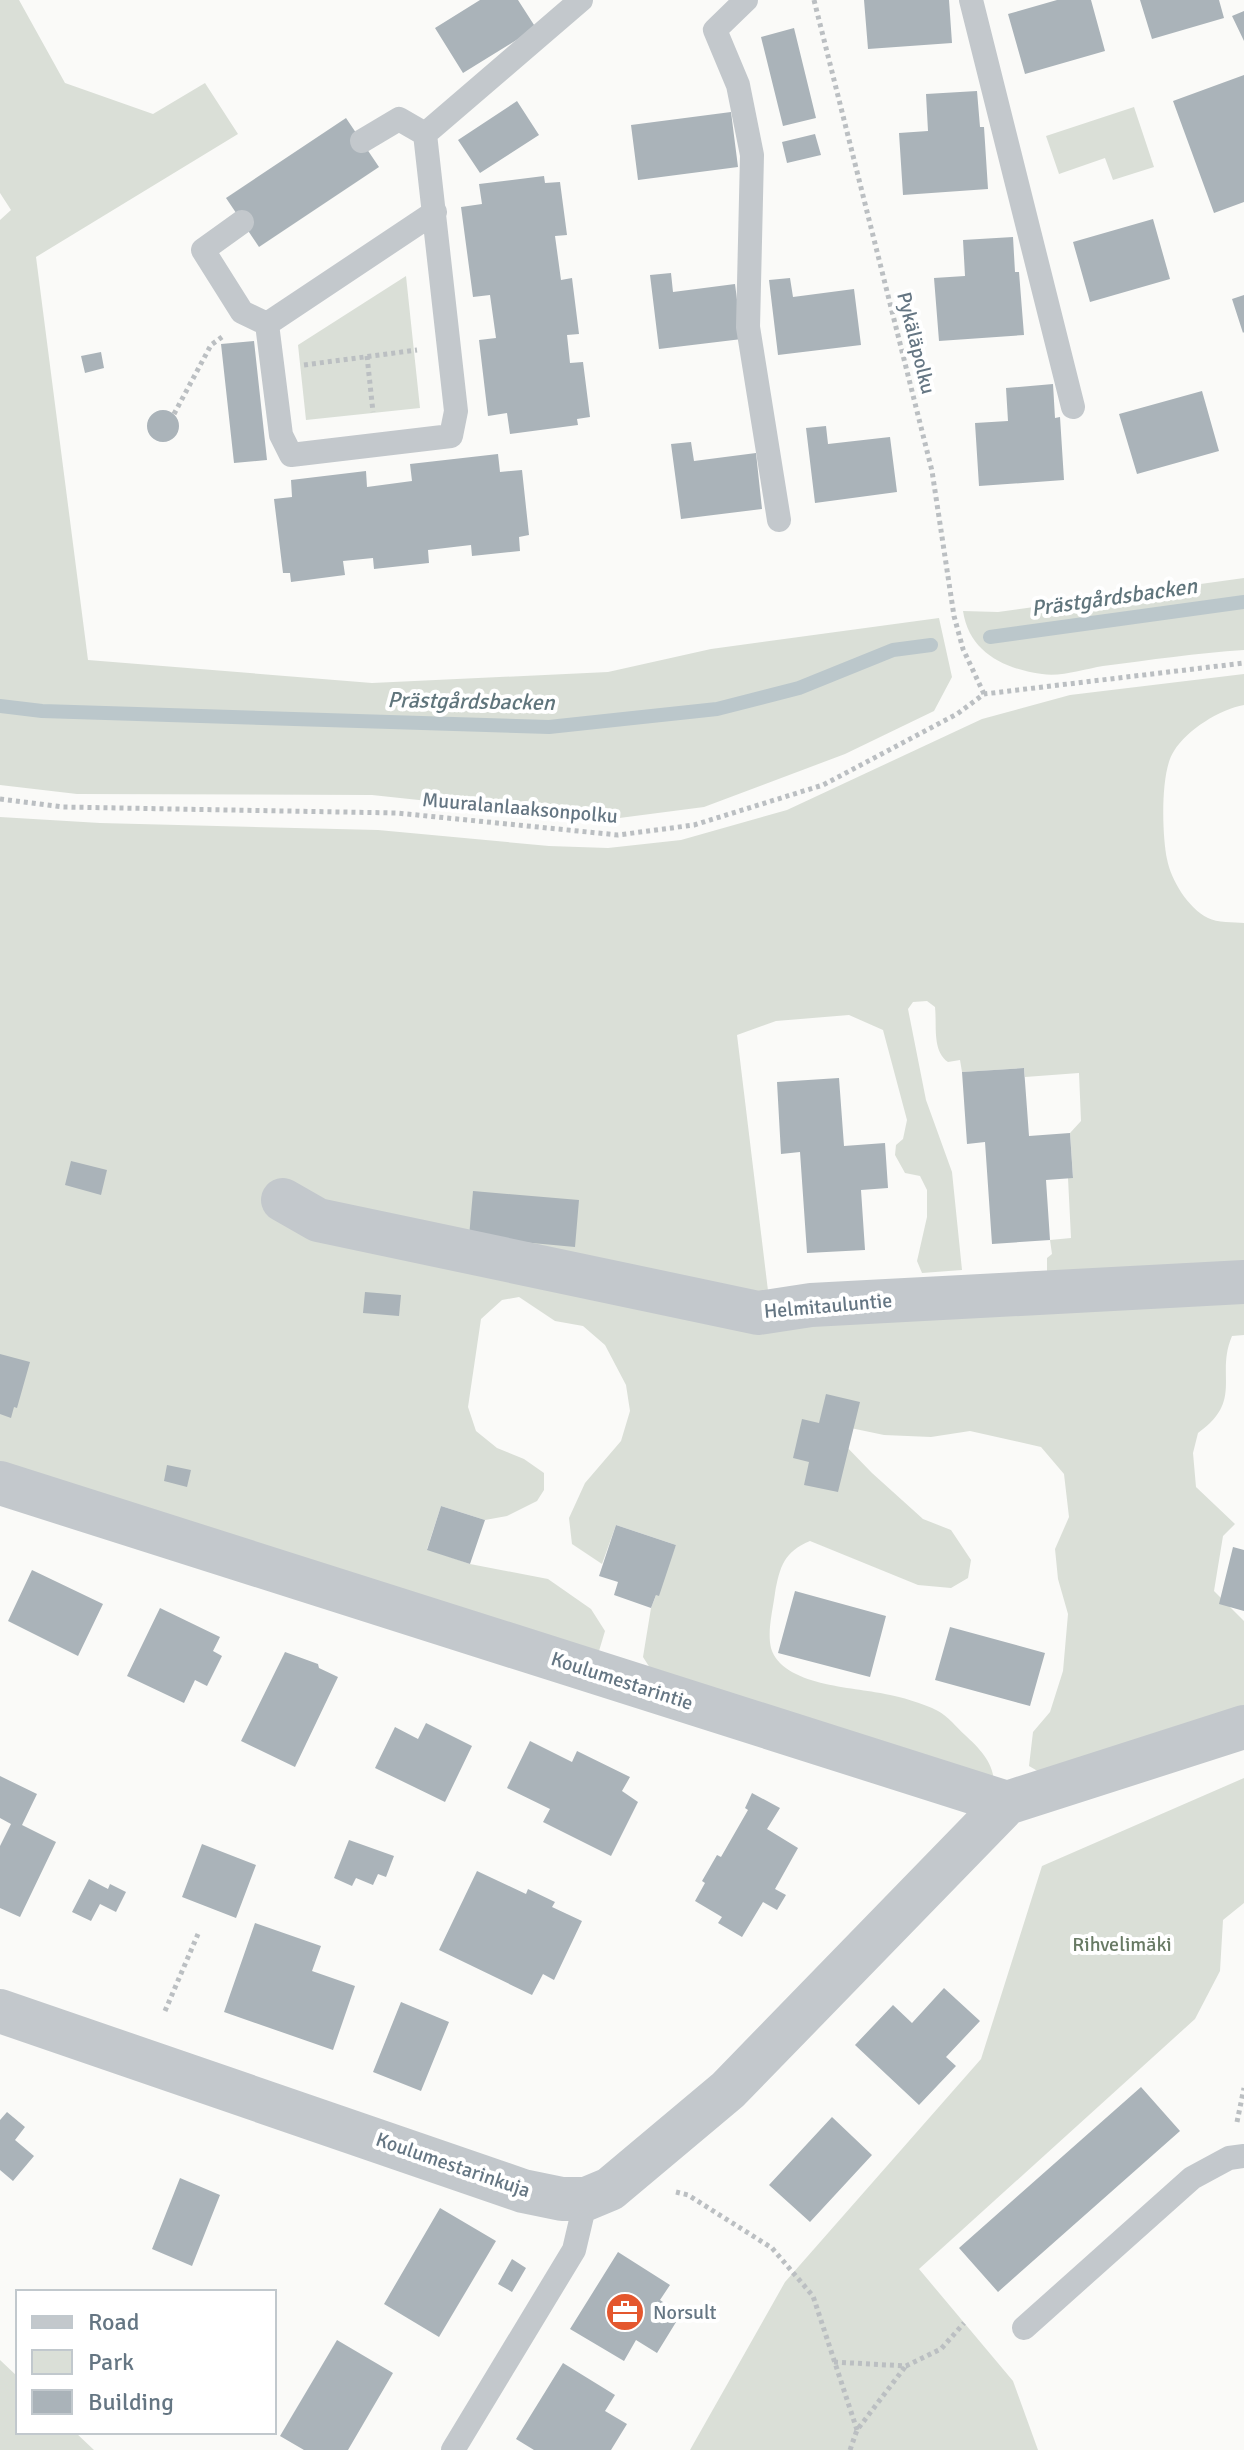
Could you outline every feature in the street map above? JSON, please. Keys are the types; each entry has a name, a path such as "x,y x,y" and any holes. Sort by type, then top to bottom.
{"street":[{"name":"Helmitauluntie","path":"283,1200 318,1220 758,1313 826,1304 1244,1282"},
{"name":"Koulumestarintie","path":"0,1483 1007,1803"},
{"path":"586,2199 610,2189 728,2090 1007,1803 1244,1727"},
{"name":"Koulumestarinkuja","path":"0,2011 523,2191 562,2199 586,2199"}],"lane":[{"path":"425,134 581,0"},
{"path":"746,0 715,30 738,85 752,155 748,327 779,520"},
{"path":"971,0 1073,407"},
{"path":"362,141 399,119 425,134"},
{"path":"267,324 281,435 291,455 451,436 456,411 425,134"},
{"path":"267,324 435,212"},
{"path":"242,222 203,250 242,312 267,324"},
{"path":"1024,2328 1192,2178 1229,2158 1244,2156"},
{"path":"453,2450 574,2250 586,2199"}],"path":[{"name":"Pykäläpolku","path":"814,0 932,471 954,616 963,649 984,694"},
{"path":"174,414 211,345 228,333 242,312"},
{"path":"273,369 449,346"},
{"path":"367,356 377,445"},
{"name":"Muuralanlaaksonpolku","path":"0,799 63,807 397,813 618,835 694,825 823,785 957,714 984,694 1244,663"},
{"path":"165,2011 198,1934"},
{"path":"625,2177 688,2195 772,2248 813,2296 857,2430"},
{"path":"850,2450 857,2430 906,2366 941,2349 964,2323"},
{"path":"834,2362 906,2366"}],"green space":[{"path":"0,0 19,0 65,83 153,114 205,83 238,134 36,257 88,660 372,683 608,672 711,649 939,618 952,677 934,711 845,754 704,807 604,820 372,795 77,794 0,785 0,220 11,210 0,193"},
{"path":"1134,107 1154,167 1113,180 1105,158 1059,174 1046,136"},
{"path":"406,276 420,408 306,420 298,345"},
{"path":"1244,578 1244,650 1103,666 1065,674 1028,672 990,656 973,637 963,611 998,612"},
{"path":"1244,674 1244,705 1205,722 1180,743 1169,760 1163,820 1169,867 1187,900 1212,920 1244,923 1244,1269 1047,1272 1047,1258 1052,1254 1050,1240 1071,1238 1068,1178 1073,1177 1070,1133 1081,1121 1079,1073 1025,1077 1024,1068 962,1072 960,1060 948,1062 940,1051 936,1038 935,1007 927,1001 913,1002 908,1009 926,1100 952,1172 962,1270 922,1273 917,1261 927,1217 927,1190 920,1176 905,1173 895,1155 907,1120 883,1030 849,1015 776,1021 737,1035 769,1299 754,1326 1244,1300 1244,1335 1232,1336 1220,1410 1198,1433 1193,1453 1196,1487 1235,1524 1223,1536 1214,1591 1244,1621 1244,1711 1041,1773 1029,1766 1033,1732 1050,1712 1063,1671 1068,1614 1058,1579 1055,1549 1069,1517 1064,1474 1041,1447 970,1431 931,1437 884,1435 841,1426 840,1440 923,1519 951,1530 971,1560 968,1578 951,1588 918,1585 810,1541 794,1550 781,1568 770,1641 778,1661 804,1677 820,1683 905,1699 942,1713 984,1755 994,1780 659,1682 643,1657 651,1608 676,1545 616,1525 602,1564 572,1544 569,1518 585,1483 621,1441 630,1411 626,1385 605,1345 583,1326 555,1321 519,1297 502,1300 481,1319 468,1407 476,1431 497,1448 524,1459 544,1473 544,1490 537,1501 507,1516 485,1520 441,1506 427,1549 470,1564 548,1579 591,1609 605,1631 599,1651 0,1463 0,817 100,823 378,830 549,846 608,848 681,840 787,810 982,719 1070,695"},
{"name":"Rihvelimäki","path":"1244,1778 1244,1903 1223,1920 1220,1971 1195,2019 919,2269 1013,2381 1038,2450 690,2450 785,2282 981,2059 1042,1866"},
{"path":"0,2360 16,2375 16,2434 77,2434 94,2450 0,2450"}],"building":[{"path":"480,0 518,0 536,28 463,73 435,28"},
{"path":"864,0 949,0 952,43 868,49"},
{"path":"1057,0 1091,0 1105,51 1025,74 1008,14"},
{"path":"1140,0 1219,0 1224,18 1152,39"},
{"path":"1244,11 1244,41 1232,16"},
{"path":"794,28 816,118 783,126 761,37"},
{"path":"1244,75 1244,202 1214,213 1173,101"},
{"path":"977,91 980,127 984,127 988,189 903,195 899,133 928,131 926,94"},
{"path":"517,101 539,135 480,173 458,140"},
{"path":"731,112 738,167 638,180 631,125"},
{"path":"346,118 379,167 259,247 226,198"},
{"path":"815,134 821,155 787,163 782,142"},
{"path":"544,176 545,183 560,182 567,235 555,236 561,280 572,278 579,334 567,335 570,363 583,362 590,417 577,419 578,425 510,434 507,413 488,416 479,340 496,338 490,295 473,297 461,207 482,204 479,184"},
{"path":"1153,219 1170,279 1090,302 1073,242"},
{"path":"1013,237 1024,335 939,341 934,278 965,276 963,240"},
{"path":"671,273 673,292 735,284 742,339 659,349 650,275"},
{"path":"790,278 793,297 854,289 861,345 778,355 769,280"},
{"path":"1244,295 1244,332 1243,333 1232,299"},
{"path":"254,341 267,460 234,463 221,344"},
{"path":"101,352 104,368 85,373 81,356"},
{"path":"1053,384 1055,418 1060,417 1064,480 979,486 975,423 1008,421 1006,388"},
{"path":"1202,391 1219,451 1137,474 1119,414"},
{"path":"163,410 175,414 179,426 175,438 163,442 151,438 147,426 151,414"},
{"path":"826,426 828,444 890,437 897,492 815,503 806,428"},
{"path":"691,442 694,461 756,453 762,509 681,519 671,444"},
{"path":"498,454 500,472 522,470 529,535 519,537 520,551 472,556 471,545 428,550 429,563 374,569 373,558 343,561 345,575 291,582 290,573 283,573 274,499 292,497 291,480 366,471 367,487 412,481 410,464"},
{"path":"1024,1068 1029,1136 1070,1133 1073,1178 1046,1180 1050,1240 992,1244 985,1142 967,1144 962,1072"},
{"path":"839,1078 844,1146 885,1143 888,1188 861,1190 865,1250 807,1253 800,1152 781,1154 777,1082"},
{"path":"71,1161 107,1170 101,1195 65,1185"},
{"path":"473,1191 579,1200 575,1247 469,1237"},
{"path":"365,1292 401,1295 399,1316 363,1313"},
{"path":"0,1354 30,1362 17,1408 14,1407 11,1418 0,1414"},
{"path":"826,1394 860,1402 838,1492 804,1485 809,1462 793,1458 802,1419 819,1423"},
{"path":"167,1465 191,1470 187,1487 164,1481"},
{"path":"441,1506 485,1520 470,1564 427,1550"},
{"path":"616,1525 676,1545 659,1596 656,1595 651,1608 614,1595 618,1582 599,1576"},
{"path":"1233,1547 1244,1550 1244,1611 1219,1604"},
{"path":"32,1570 103,1604 78,1656 8,1621"},
{"path":"795,1591 886,1616 870,1677 778,1653"},
{"path":"160,1608 220,1637 213,1651 222,1656 207,1686 195,1680 184,1703 127,1676"},
{"path":"950,1627 1045,1653 1030,1706 935,1680"},
{"path":"285,1652 318,1664 319,1668 338,1677 295,1767 241,1741"},
{"path":"426,1723 472,1746 445,1802 375,1768 395,1727 418,1739"},
{"path":"530,1741 572,1762 577,1751 630,1777 622,1791 638,1802 611,1856 543,1822 550,1809 507,1788"},
{"path":"0,1776 37,1794 22,1825 56,1842 20,1917 0,1908 0,1846 11,1824 0,1818"},
{"path":"752,1793 780,1808 767,1829 798,1848 775,1889 786,1895 777,1910 763,1902 742,1937 718,1923 722,1917 695,1901 717,1855 721,1857 748,1810 745,1808"},
{"path":"349,1840 394,1856 386,1877 378,1874 373,1885 356,1878 352,1886 334,1878"},
{"path":"202,1844 256,1865 236,1918 182,1897"},
{"path":"477,1871 526,1894 528,1889 555,1902 552,1907 582,1921 554,1980 543,1974 532,1995 439,1950"},
{"path":"89,1879 108,1889 110,1884 126,1892 116,1912 100,1904 91,1921 72,1912"},
{"path":"255,1923 321,1946 312,1971 355,1986 333,2050 224,2012"},
{"path":"944,1988 980,2021 946,2057 956,2066 919,2105 855,2045 893,2005 912,2023"},
{"path":"401,2002 449,2022 421,2091 373,2072"},
{"path":"1141,2087 1180,2131 998,2292 959,2248"},
{"path":"7,2112 25,2127 15,2140 34,2156 13,2181 0,2170 0,2120"},
{"path":"832,2117 872,2155 810,2222 769,2185"},
{"path":"180,2178 220,2195 192,2266 152,2249"},
{"path":"440,2208 496,2241 439,2337 384,2304"},
{"path":"618,2252 670,2285 660,2300 681,2314 657,2353 636,2340 624,2361 570,2329"},
{"path":"512,2259 526,2268 512,2292 498,2284"},
{"path":"337,2340 393,2373 348,2450 304,2450 280,2436"},
{"path":"563,2363 615,2395 605,2411 627,2424 611,2450 534,2450 516,2439"}],"waterway":[{"name":"Prästgårdsbacken","path":"990,637 1244,602"},
{"name":"Prästgårdsbacken","path":"0,706 42,711 549,727 717,709 799,688 893,650 931,645"}],"place":[{"name":"Norsult","path":"625,2312"}]}
